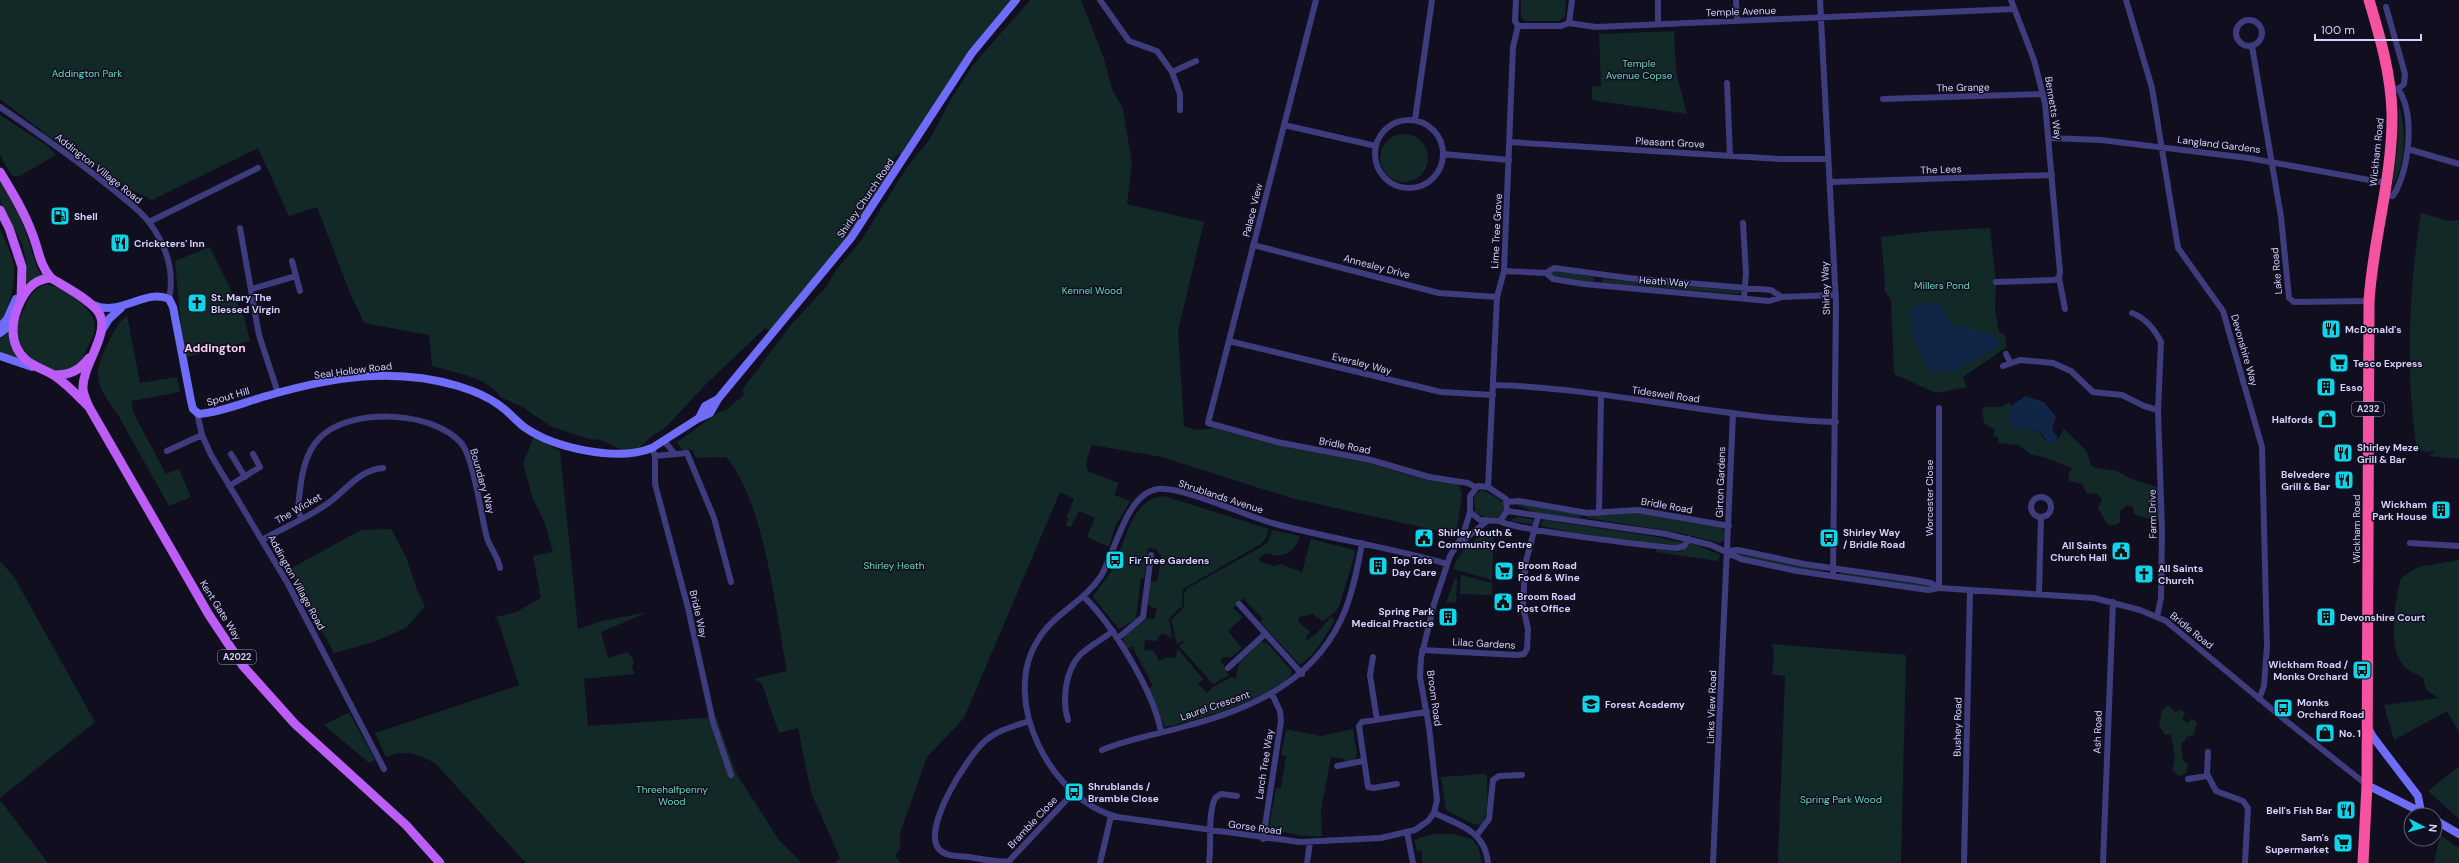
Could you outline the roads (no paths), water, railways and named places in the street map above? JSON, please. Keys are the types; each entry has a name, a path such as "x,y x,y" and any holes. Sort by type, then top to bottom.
{"highway":[{"name":"Wickham Road","path":"2363,863 2368,727 2369,301 2373,257 2386,183 2394,89 2369,0"}],"main road":[{"path":"0,172 23,211 33,235 42,268 51,278 90,304 99,313 101,332 93,352 84,385 89,407"},
{"path":"0,210 18,252 22,268 20,302 16,313 13,331 15,345 26,360 54,375 72,389 89,407"},
{"path":"20,302 36,281 51,278"},
{"path":"54,375 74,373 81,368 93,352"},
{"name":"Kent Gate Way","path":"89,407 198,596 243,666 295,724 406,825 440,863"}],"street":[{"name":"Shirley Church Road","path":"654,452 664,441 699,418 705,406 718,399 851,238 972,53 1016,0"},
{"path":"1100,0 1129,41 1157,51 1172,72 1180,94 1180,110"},
{"name":"Palace View","path":"1210,425 1208,420 1316,0"},
{"path":"1415,120 1432,0"},
{"name":"Lime Tree Grove","path":"1488,487 1497,297 1504,270 1513,47 1518,26 1515,21 1516,0"},
{"path":"1569,22 1572,0"},
{"path":"1658,0 1658,24"},
{"path":"1736,0 1737,21"},
{"name":"Shirley Way","path":"1820,0 1836,295 1836,422 1833,576"},
{"name":"Bennetts Way","path":"2011,0 2034,60 2043,94 2049,138 2060,272 2058,278 2065,310"},
{"name":"Devonshire Way","path":"2126,0 2149,76 2178,248 2223,311 2262,447 2267,646 2264,686 2259,699"},
{"name":"Wickham Road","path":"2384,195 2394,196 2399,187 2408,149 2407,118 2394,89 2404,84 2405,74 2386,7"},
{"name":"Temple Avenue","path":"1518,26 1561,26 1569,22 1589,28 2014,9"},
{"path":"2248,20 2256,22 2262,29 2262,38 2252,46 2240,43 2236,36 2240,24 2248,20"},
{"path":"2252,46 2271,161"},
{"path":"1172,72 1196,62"},
{"path":"1727,83 1730,155"},
{"name":"The Grange","path":"1883,99 2043,94"},
{"name":"Addington Village Road","path":"0,107 108,185 136,207 149,222 161,241 169,261 172,289 169,299 173,307 191,401"},
{"path":"1415,120 1428,125 1437,134 1443,154 1440,168 1432,179 1420,186 1406,188 1392,183 1382,173 1376,160 1376,146 1387,129 1395,123 1415,120"},
{"path":"1284,125 1376,146"},
{"name":"Langland Gardens","path":"2049,138 2101,140 2271,161 2386,183"},
{"name":"Pleasant Grove","path":"1510,142 1787,159 1828,158"},
{"path":"2408,149 2459,164"},
{"path":"1443,154 1509,160"},
{"name":"Lake Road","path":"2271,161 2281,217 2290,301 2369,301"},
{"path":"149,222 258,168"},
{"name":"The Lees","path":"1831,182 2052,175"},
{"path":"1743,223 1746,288 1744,298"},
{"path":"240,228 260,335 278,393"},
{"name":"Annesley Drive","path":"1253,244 1439,293 1497,297"},
{"path":"292,261 300,291"},
{"name":"Heath Way","path":"1504,270 1546,273 1554,268 1599,275 1771,290 1782,297"},
{"name":"Heath Way","path":"1546,273 1553,279 1598,286 1769,301 1782,297 1836,295"},
{"path":"1598,286 1599,275"},
{"path":"252,289 296,276"},
{"path":"1996,282 2054,280 2058,278"},
{"path":"0,327 14,306 21,281"},
{"path":"90,304 101,309 122,308 157,296 169,299"},
{"path":"101,332 109,319 122,308"},
{"path":"0,332 10,326 16,313"},
{"name":"Farm Drive","path":"2132,313 2145,322 2161,342 2158,410 2162,535 2161,598 2157,616"},
{"name":"Eversley Way","path":"1228,341 1441,392 1493,395"},
{"path":"2006,354 2010,362"},
{"path":"0,356 43,370"},
{"path":"2003,366 2010,362 2031,360 2057,364 2073,373 2093,392 2122,395 2144,406 2158,410"},
{"name":"Seal Hollow Road","path":"278,393 348,379 394,374 417,376 458,386 486,398 500,405 525,427 572,447 599,452 633,454 654,452"},
{"name":"Tideswell Road","path":"1494,385 1545,387 1796,421 1836,422"},
{"name":"Spout Hill","path":"191,401 197,413 203,414 278,393"},
{"path":"1599,513 1601,395"},
{"name":"Worcester Close","path":"1939,408 1939,588"},
{"name":"Addington Village Road","path":"197,413 202,435 229,486 262,540 322,648 384,769"},
{"name":"Girton Gardens","path":"1728,551 1733,413"},
{"name":"Boundary Way","path":"302,518 299,506 304,468 310,451 322,435 341,424 371,416 416,420 451,435 462,445 474,478 488,539 496,552 500,568"},
{"name":"Bridle Road","path":"1210,425 1297,446 1371,460 1429,477 1468,483 1475,487 1481,485 1488,487"},
{"path":"167,451 202,435"},
{"path":"664,441 675,454"},
{"path":"654,452 675,454 688,453 714,518 731,582"},
{"name":"Bridle Way","path":"654,452 655,484 688,608 713,722 731,775"},
{"path":"231,454 245,477"},
{"path":"229,486 260,467 253,454"},
{"name":"The Wicket","path":"262,540 326,504 356,478 373,469 383,468"},
{"path":"1475,487 1470,496 1470,512 1476,518 1487,521 1500,520 1505,524 1536,529 1677,548 1684,546 1689,539"},
{"path":"1488,487 1503,496 1507,502 1508,511 1500,520"},
{"name":"Shrublands Avenue","path":"1072,794 1052,767 1029,721 1025,685 1034,646 1046,629 1084,597 1103,572 1133,508 1145,496 1159,489 1176,491 1272,523 1447,564"},
{"name":"Bridle Road","path":"1507,502 1519,501 1574,512 1599,513 1638,510 1729,526"},
{"name":"Bridle Road","path":"1508,511 1689,539 1728,551 1741,559 1833,576 1928,590 1939,588 2087,597 2113,602 2157,616 2172,624 2259,699 2367,785"},
{"name":"Broom Road","path":"1434,814 1437,800 1427,712 1420,671 1422,650 1429,620 1447,564 1460,543 1470,512"},
{"name":"Lilac Gardens","path":"1422,650 1524,654 1528,629 1523,608 1525,565 1536,529 1538,516"},
{"path":"2039,594 2041,517"},
{"name":"Broom Road","path":"1460,543 1487,521"},
{"name":"Laurel Crescent","path":"1102,750 1130,739 1224,715 1272,694 1302,674 1322,651 1343,617 1352,591 1362,543"},
{"path":"2410,543 2459,546"},
{"name":"Bridle Road","path":"1728,551 1738,550 1834,568 1927,582 1939,588"},
{"name":"Links View Road","path":"1713,863 1728,551"},
{"path":"1118,638 1143,617 1151,555"},
{"path":"1876,582 1878,574"},
{"name":"Bushey Road","path":"1964,863 1970,591"},
{"path":"1084,597 1114,631 1118,638 1154,707 1161,732"},
{"name":"Ash Road","path":"2103,863 2113,602"},
{"path":"1239,604 1302,674"},
{"path":"1068,720 1064,701 1075,663 1083,653 1114,631"},
{"path":"1228,668 1265,634"},
{"path":"1373,657 1370,675 1377,720"},
{"name":"Larch Tree Way","path":"1264,839 1281,721 1280,711 1272,694"},
{"path":"1397,784 1370,788 1367,785 1359,726 1362,722 1427,712"},
{"name":"Bramble Close","path":"1029,721 999,732 986,740 971,756 955,780 946,800 936,832 937,847 951,855 1009,861 1072,794"},
{"path":"2368,727 2373,738 2418,796 2422,807"},
{"path":"2208,752 2207,776 2216,791 2246,803 2248,813 2245,863"},
{"path":"1337,766 1363,761"},
{"path":"374,765 380,762"},
{"path":"1477,835 1489,819 1493,780 1499,776 1522,775"},
{"path":"2188,779 2207,776"},
{"path":"2367,785 2410,807"},
{"name":"Gorse Road","path":"1072,794 1094,808 1111,816 1264,839 1310,842 1363,840 1408,832 1424,824 1434,814"},
{"path":"1209,863 1212,842 1211,831 1213,806 1216,796 1221,794 1237,796"},
{"path":"1434,814 1477,835 1485,849 1488,863"},
{"path":"1100,863 1111,816"},
{"path":"2443,825 2459,834"},
{"path":"1408,832 1413,863"},
{"path":"1308,863 1310,842"}],"water":[{"name":"Millers Pond","path":"1935,302 1944,308 1950,324 1994,335 1998,339 1999,346 1953,372 1934,372 1928,367 1916,345 1910,313 1912,308"},
{"path":"2026,396 2044,402 2056,417 2052,430 2058,437 2053,445 2048,443 2039,432 2035,430 2008,424 2012,405"}],"place":[{"name":"Shell","path":"60,216"},
{"name":"Cricketers' Inn","path":"120,243"},
{"name":"St. Mary The Blessed Virgin","path":"197,303"},
{"name":"McDonald's","path":"2331,329"},
{"name":"Tesco Express","path":"2339,363"},
{"name":"Esso","path":"2326,387"},
{"name":"Halfords","path":"2327,419"},
{"name":"Shirley Meze Grill & Bar","path":"2343,453"},
{"name":"Belvedere Grill & Bar","path":"2344,480"},
{"name":"Wickham Park House","path":"2441,510"},
{"name":"Shirley Youth & Community Centre","path":"1424,538"},
{"name":"Shirley Way / Bridle Road","path":"1829,538"},
{"name":"All Saints Church Hall","path":"2121,551"},
{"name":"Fir Tree Gardens","path":"1115,560"},
{"name":"Top Tots Day Care","path":"1378,566"},
{"name":"Broom Road Food & Wine","path":"1504,571"},
{"name":"All Saints Church","path":"2144,574"},
{"name":"Broom Road Post Office","path":"1503,602"},
{"name":"Spring Park Medical Practice","path":"1448,617"},
{"name":"Devonshire Court","path":"2326,617"},
{"name":"Wickham Road / Monks Orchard","path":"2362,670"},
{"name":"Forest Academy","path":"1591,704"},
{"name":"Monks Orchard Road","path":"2283,708"},
{"name":"No. 1","path":"2325,733"},
{"name":"Shrublands / Bramble Close","path":"1074,792"},
{"name":"Bell's Fish Bar","path":"2346,810"},
{"name":"Sam's Supermarket","path":"2343,843"}],"district":[{"name":"Addington","path":"215,348"}],"park label":[{"name":"Temple Avenue Copse","path":"1639,68"},
{"name":"Addington Park","path":"87,73"},
{"name":"Kennel Wood","path":"1092,290"},
{"name":"Shirley Heath","path":"894,565"},
{"name":"Threehalfpenny Wood","path":"672,794"},
{"name":"Spring Park Wood","path":"1841,799"}]}
